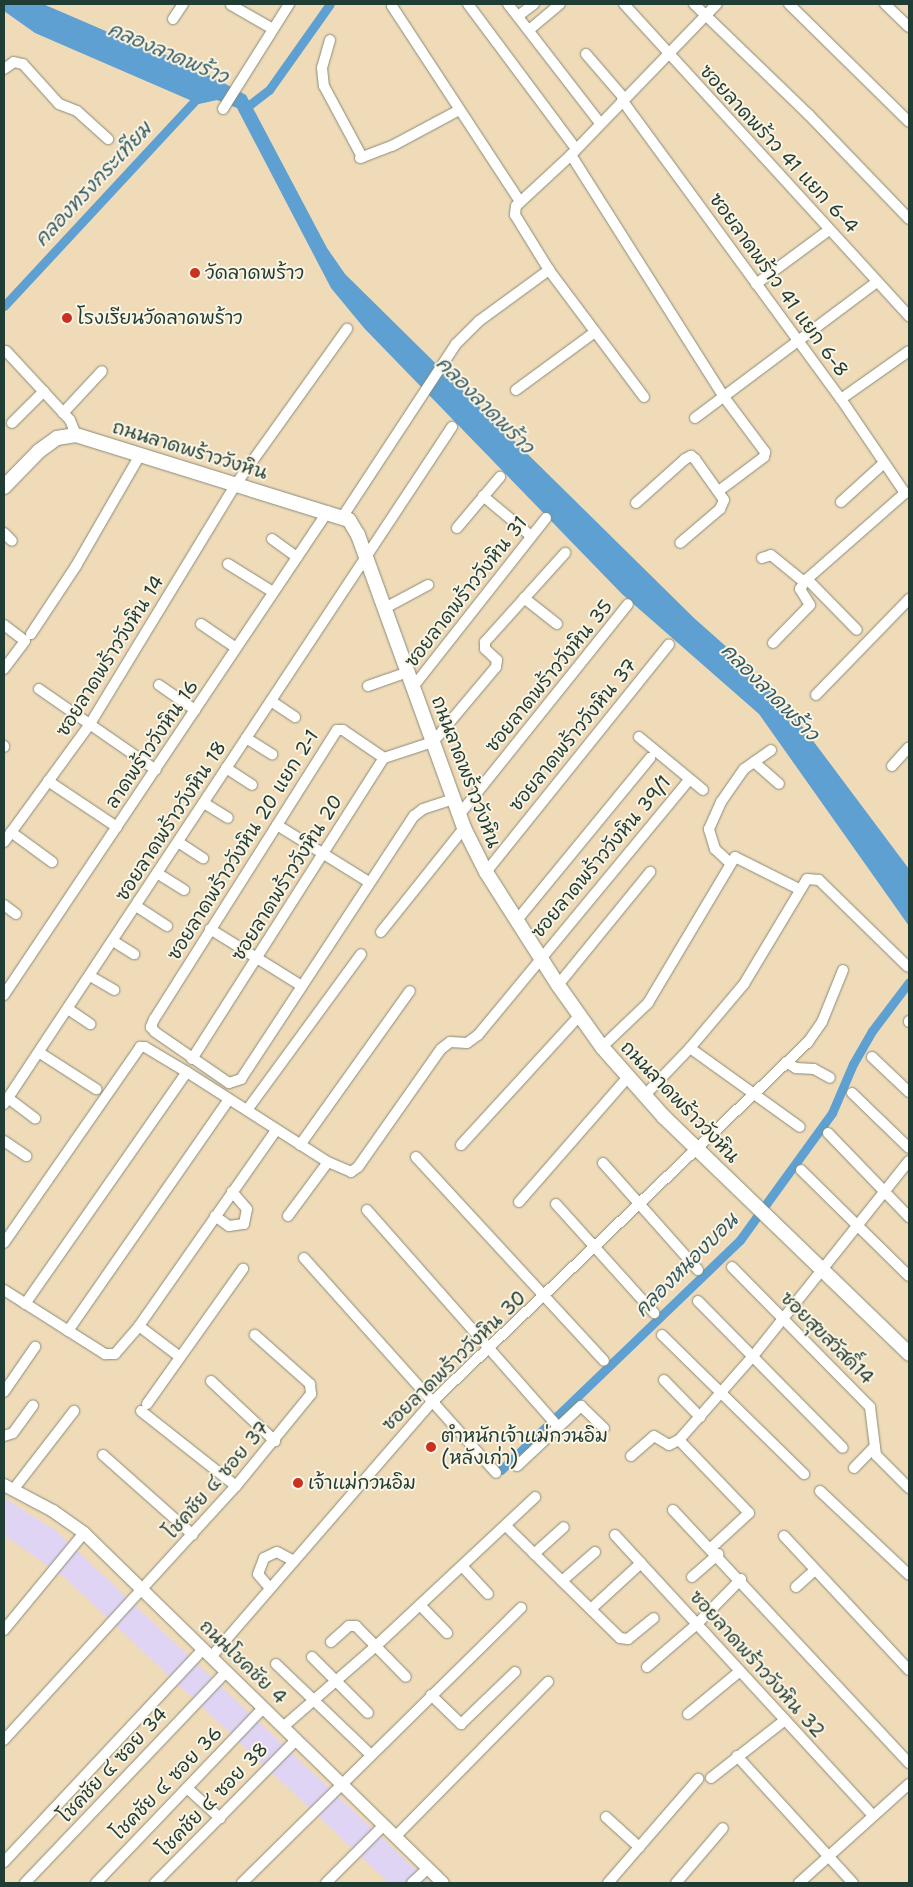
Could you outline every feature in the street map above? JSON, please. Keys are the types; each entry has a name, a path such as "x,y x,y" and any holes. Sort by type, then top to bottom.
{"main road":[{"name":"ถนนลาดพร้าววังหิน","path":"76,435 328,511 343,516 355,527 462,822 486,872 558,985 602,1047 644,1096 821,1271 909,1354"},
{"path":"4,485 39,451 57,438 76,435"}],"street":[{"path":"173,19 183,4"},
{"path":"223,108 290,4"},
{"path":"468,4 573,152 724,397 766,454 720,490"},
{"path":"508,4 600,124"},
{"path":"518,16 534,4"},
{"path":"529,30 560,4"},
{"name":"ซอยลาดพร้าว 41 แยก 6-4","path":"624,4 666,53 909,316"},
{"path":"694,4 809,115 909,219"},
{"path":"644,397 549,270 515,215 519,200 573,152 666,53 717,4"},
{"path":"789,4 909,122"},
{"path":"885,4 909,27"},
{"path":"231,5 273,29"},
{"path":"392,6 519,200"},
{"path":"330,40 322,68 324,86 361,158 392,146 459,110"},
{"name":"ซอยลาดพร้าว 41 แยก 6-8","path":"586,54 624,99 841,399 884,463 908,493"},
{"path":"4,69 14,62 23,64 59,104 77,110 108,139"},
{"path":"756,284 829,230"},
{"path":"343,516 421,393 456,344 479,321 549,270"},
{"path":"695,418 877,282"},
{"name":"ซอยลาดพร้าววังหิน 14","path":"4,842 90,724 236,484 347,329"},
{"path":"516,390 595,332"},
{"path":"6,350 63,413 76,435"},
{"path":"841,399 909,351"},
{"path":"63,413 102,371"},
{"path":"12,423 44,391"},
{"name":"ซอยลาดพร้าววังหิน 18","path":"6,1101 40,1053 270,700 452,427"},
{"path":"4,669 28,638 76,566 140,455"},
{"path":"636,502 691,456 720,490 723,504 680,543"},
{"path":"841,502 884,463"},
{"path":"457,528 500,477"},
{"path":"773,643 810,605 800,589 806,580 908,493"},
{"path":"484,496 531,536"},
{"name":"ลาดพร้าววังหิน 16","path":"4,995 328,511"},
{"name":"ซอยลาดพร้าววังหิน 31","path":"413,687 546,518"},
{"path":"4,533 12,541"},
{"path":"272,539 297,556"},
{"path":"384,758 433,742 496,667 497,660 485,649 486,642 565,553"},
{"path":"762,558 771,555 806,580 857,630"},
{"path":"228,564 273,592"},
{"path":"385,608 428,585"},
{"path":"524,598 557,624"},
{"path":"816,695 909,599"},
{"name":"ซอยลาดพร้าววังหิน 35","path":"381,932 628,604"},
{"path":"201,624 236,648"},
{"path":"4,625 28,638"},
{"name":"ซอยลาดพร้าววังหิน 37","path":"486,872 669,644"},
{"path":"368,686 408,672"},
{"path":"159,685 195,710"},
{"path":"39,689 156,770"},
{"path":"270,700 295,718"},
{"name":"ซอยลาดพร้าววังหิน 20 แยก 2-1","path":"192,1059 151,1027 210,929 338,729 384,758"},
{"path":"639,737 703,790"},
{"path":"246,738 272,754"},
{"path":"892,766 909,747"},
{"path":"729,862 714,849 710,829 721,802 744,769 771,750"},
{"name":"ซอยลาดพร้าววังหิน 20","path":"192,1059 384,758"},
{"path":"517,920 650,758"},
{"path":"754,762 779,784"},
{"path":"226,768 252,784"},
{"name":"ซอยลาดพร้าววังหิน 39/1","path":"4,1243 140,1047 145,1047 187,1072 328,1162 344,1171 351,1172 358,1167 441,1049 450,1042 459,1044 473,1040 540,957 689,780"},
{"path":"48,781 117,827"},
{"path":"192,1059 229,1083 235,1083 302,986 414,816 423,809 453,799"},
{"path":"204,802 228,818"},
{"path":"278,825 369,882"},
{"path":"10,832 52,862"},
{"path":"178,842 203,858"},
{"path":"602,1047 648,1003 729,862 740,857 799,889"},
{"path":"558,985 650,872"},
{"path":"157,873 184,890"},
{"path":"644,1096 690,1048 744,984 799,889 807,879 819,880 908,967"},
{"path":"4,905 16,914"},
{"path":"136,906 167,926"},
{"path":"210,929 302,986"},
{"path":"113,941 134,954"},
{"path":"247,1110 361,954"},
{"name":"ซอยลาดพร้าววังหิน 30","path":"4,1862 270,1588 432,1402 545,1297 808,1042 822,1022 843,970"},
{"path":"90,976 114,990"},
{"path":"300,1145 410,991"},
{"path":"68,1009 90,1024"},
{"path":"461,1145 579,1016"},
{"path":"690,1048 800,1127"},
{"path":"40,1053 96,1089"},
{"path":"872,1057 909,1092"},
{"path":"786,1062 796,1068 814,1069 830,1078"},
{"path":"25,1304 187,1072"},
{"path":"518,1202 628,1078"},
{"path":"852,1093 909,1148"},
{"path":"68,1331 228,1099"},
{"path":"6,1101 35,1118"},
{"path":"4,1290 110,1355 124,1346 139,1326 276,1130"},
{"path":"828,1133 909,1217"},
{"path":"4,1141 26,1156"},
{"path":"416,1157 604,1361"},
{"path":"631,1456 654,1436 669,1444 679,1440 754,1356 909,1161"},
{"path":"288,1216 328,1162"},
{"path":"603,1163 698,1270"},
{"path":"802,1170 909,1276"},
{"path":"215,1216 229,1226 244,1224 247,1209 232,1192"},
{"path":"556,1204 654,1313"},
{"path":"367,1210 553,1422"},
{"path":"304,1258 496,1473"},
{"name":"ซอยสุขสวัสดิ์14","path":"732,1267 870,1407 875,1446 879,1459 909,1488"},
{"path":"236,1486 144,1408 243,1269"},
{"path":"698,1301 843,1448"},
{"path":"139,1326 180,1357"},
{"name":"โชคชัย ๔ ซอย 37","path":"4,1740 236,1486 275,1441 312,1388 255,1335"},
{"path":"662,1335 723,1392 804,1474"},
{"path":"4,1392 35,1347"},
{"path":"664,1380 700,1417"},
{"path":"212,1381 275,1441"},
{"path":"4,1436 13,1434 34,1405"},
{"path":"517,1466 553,1422 581,1406 604,1428"},
{"path":"8,1488 74,1411"},
{"name":"ซอยลาดพร้าววังหิน 32","path":"679,1440 749,1513 692,1577"},
{"path":"854,1468 875,1446"},
{"path":"103,1455 192,1535"},
{"name":"ถนนโชคชัย 4","path":"8,1488 54,1511 84,1533 444,1883"},
{"path":"820,1490 909,1575"},
{"path":"283,1727 376,1646 506,1526 535,1496"},
{"path":"673,1510 741,1579 909,1763"},
{"path":"506,1526 624,1640 654,1618"},
{"path":"534,1554 564,1527"},
{"path":"4,1630 84,1533"},
{"name":"ซอยลาดพร้าววังหิน 32","path":"616,1534 873,1816"},
{"path":"784,1536 909,1670"},
{"path":"270,1588 258,1574 264,1558 277,1552 294,1560"},
{"path":"562,1582 595,1552"},
{"path":"591,1609 641,1563"},
{"path":"462,1566 488,1594"},
{"path":"796,1587 815,1570"},
{"path":"647,1667 697,1624 741,1579"},
{"path":"420,1605 447,1632"},
{"path":"242,1883 370,1754 521,1608"},
{"path":"331,1642 352,1625 376,1646 406,1677"},
{"path":"312,1656 368,1714"},
{"path":"276,1664 370,1754"},
{"path":"688,1714 740,1670"},
{"name":"โชคชัย ๔ ซอย 34","path":"25,1883 226,1672"},
{"path":"431,1695 461,1724 515,1672"},
{"path":"396,1837 548,1682"},
{"name":"โชคชัย ๔ ซอย 36","path":"96,1883 263,1708"},
{"path":"711,1778 785,1720"},
{"name":"โชคชัย ๔ ซอย 38","path":"154,1883 296,1740"},
{"path":"737,1756 853,1883"},
{"path":"608,1883 698,1779"},
{"path":"800,1883 909,1784"},
{"path":"187,1788 220,1818"},
{"path":"606,1816 639,1847"},
{"path":"326,1883 384,1825"},
{"path":"676,1883 723,1828"},
{"path":"412,1883 428,1868"}],"shaded area":[{"path":"4,1498 55,1530 430,1883 389,1883 64,1577 4,1535"}],"water":[{"name":"คลองลาดพร้าว","path":"4,4 43,4 145,48 181,60 246,95 327,248 345,274 694,618 757,674 802,726 909,869 909,926 759,714 622,594 364,328 331,288 237,108 217,100 199,104 35,33 4,11"}],"waterway":[{"path":"243,110 269,90 330,4"},
{"name":"คลองทรงกระเทียม","path":"4,306 201,94"},
{"name":"คลองหนองบอน","path":"501,1470 740,1240 832,1113 853,1064 872,1031 909,982"}],"place":[{"name":"วัดลาดพร้าว","path":"195,273"},
{"name":"โรงเรียนวัดลาดพร้าว","path":"67,318"},
{"name":"ตำหนักเจ้าแม่กวนอิม (หลังเก่า)","path":"431,1447"},
{"name":"เจ้าแม่กวนอิม","path":"298,1483"}]}
